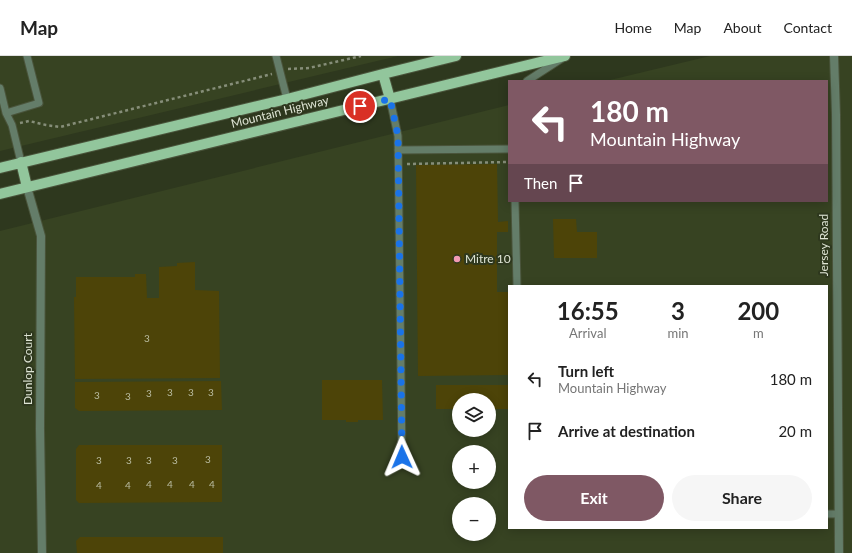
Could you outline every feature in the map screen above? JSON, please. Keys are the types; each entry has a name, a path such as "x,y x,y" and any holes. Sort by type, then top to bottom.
{"main road":[{"name":"Mountain Highway","path":"0,168 287,99 456,56"},
{"name":"Mountain Highway","path":"0,194 566,56"},
{"path":"383,74 390,99"},
{"path":"21,162 27,187"}],"street":[{"name":"Jersey Road","path":"834,56 836,115 839,553"},
{"name":"Dunlop Court","path":"27,187 41,236 40,429 42,553"}],"lane":[{"path":"6,113 39,103 27,56"},
{"path":"276,56 287,99"},
{"path":"529,80 566,56"},
{"path":"0,88 6,113 12,124 21,162"},
{"path":"390,99 397,130 399,164 402,457"},
{"path":"398,150 508,149"},
{"path":"515,202 516,285"},
{"path":"828,514 838,514"}],"path":[{"path":"12,124 29,120 60,127 290,68 309,68 361,56"},
{"path":"399,164 508,162"}],"shaded area":[{"path":"0,56 398,56 0,151"},
{"path":"710,56 852,56 852,553 0,553 0,231 508,105 508,202 828,202 828,80 610,80"}],"building":[{"name":"Mitre 10","path":"497,164 498,222 508,221 508,232 497,232 497,292 508,292 508,375 418,376 416,165"},
{"path":"553,219 576,219 577,232 597,232 597,258 554,258"},
{"path":"195,262 195,290 219,291 220,378 75,379 74,297 76,297 76,277 135,277 135,274 146,274 147,298 159,298 159,267 177,266 177,263"},
{"path":"322,380 382,380 383,420 358,420 358,422 346,422 346,420 322,420"},
{"path":"221,381 222,410 79,411 75,408 75,382"},
{"path":"436,385 508,385 508,409 496,409 496,393 452,393 452,409 436,409"},
{"path":"79,445 222,445 222,502 79,503 76,500 76,449"},
{"path":"80,537 223,537 223,553 77,553 76,541"}],"place":[{"name":"Mitre 10","path":"457,259"}],"route":[{"path":"360,106 390,99 398,136 402,457"}]}
